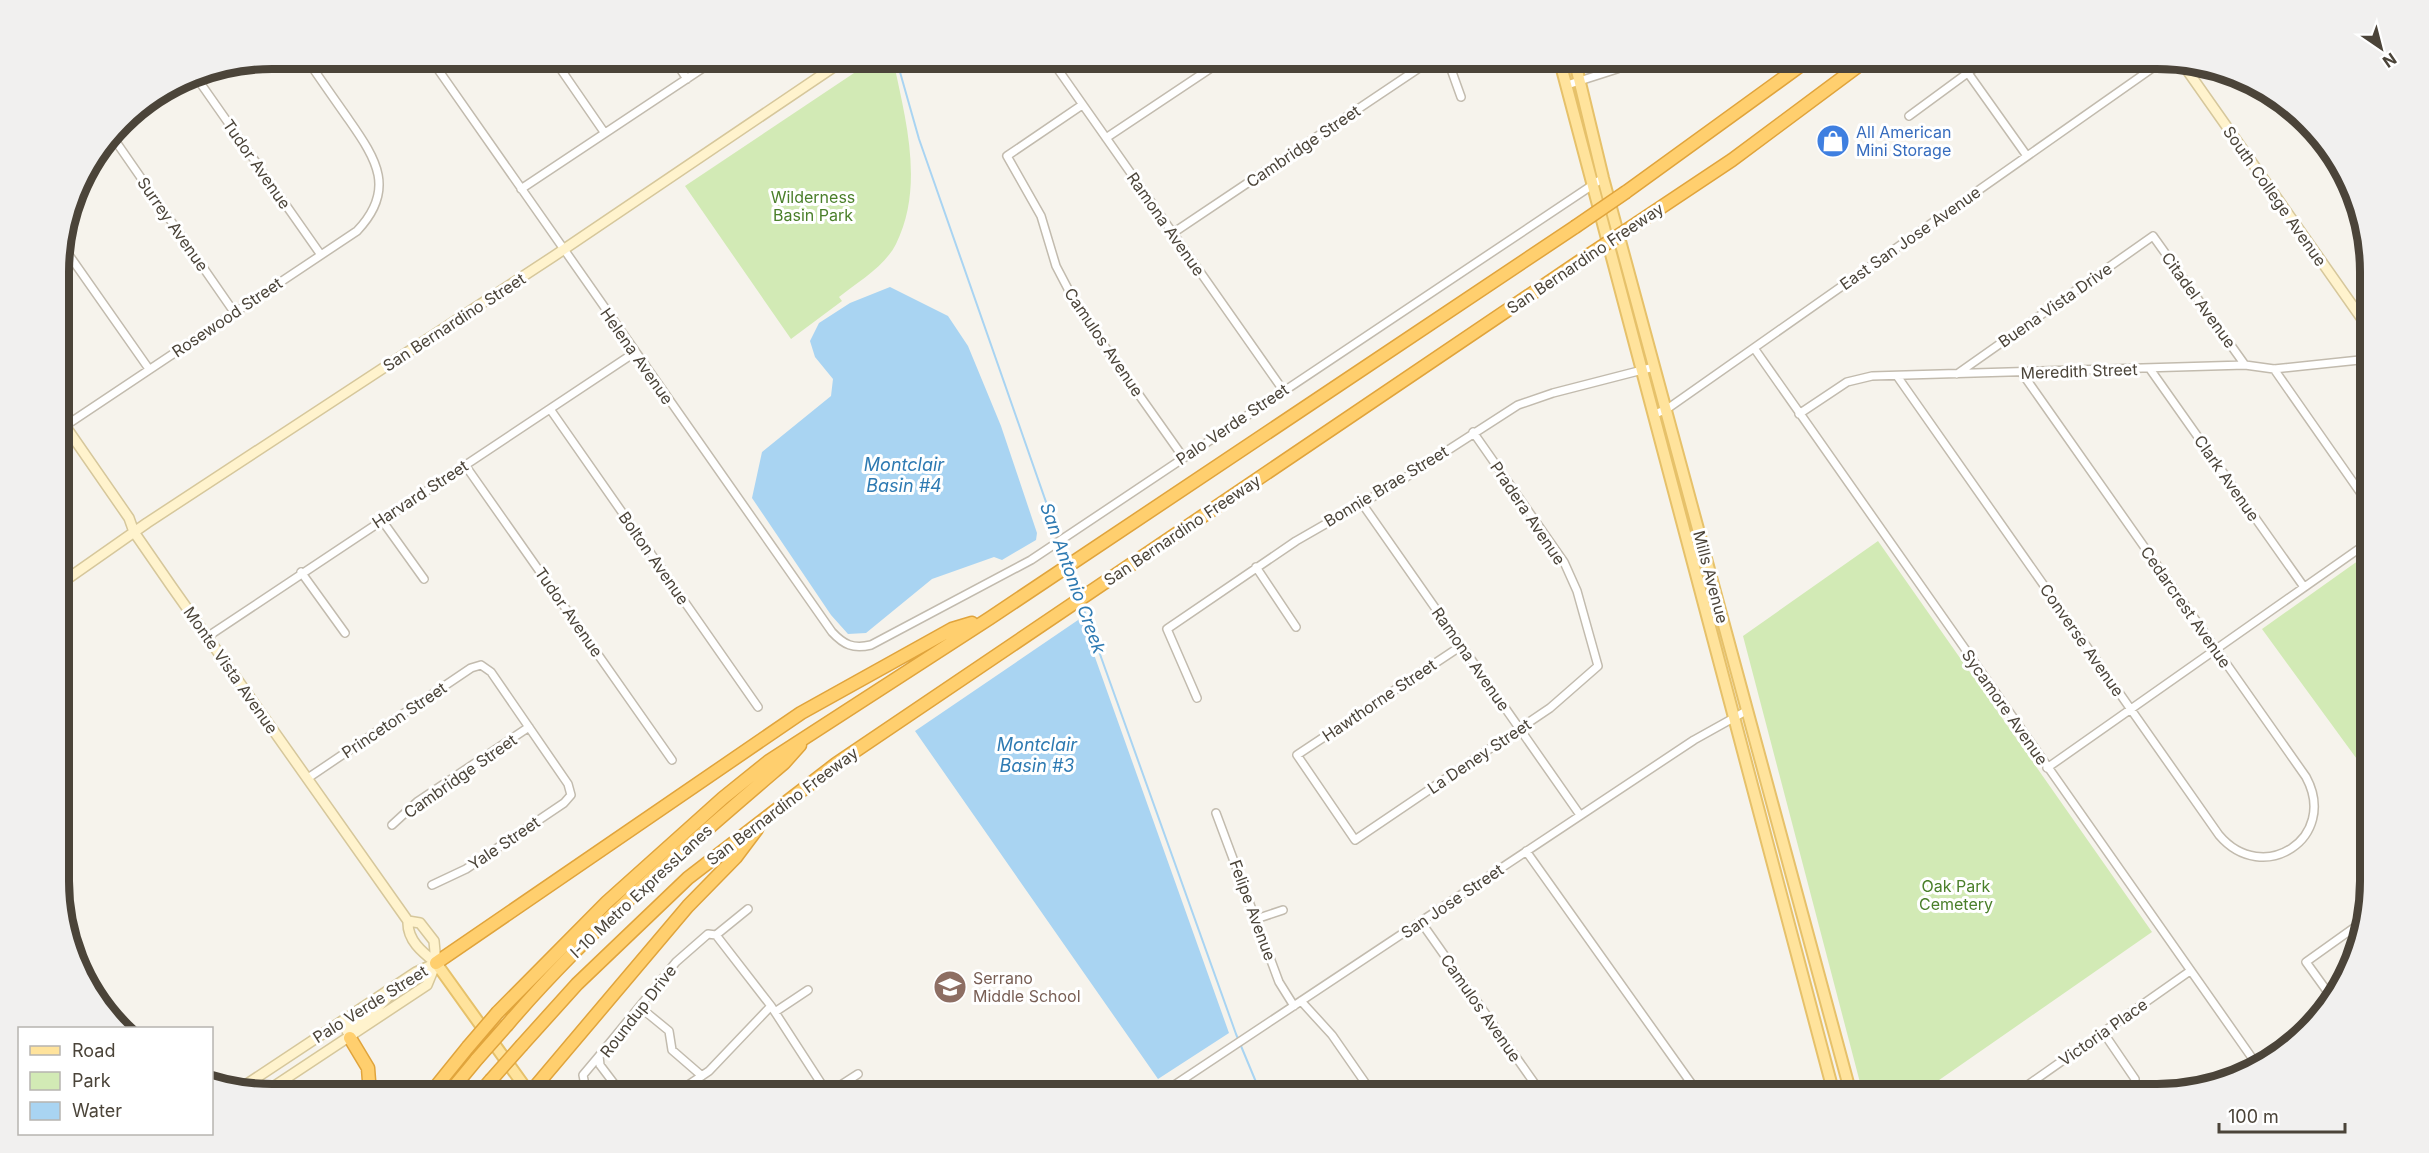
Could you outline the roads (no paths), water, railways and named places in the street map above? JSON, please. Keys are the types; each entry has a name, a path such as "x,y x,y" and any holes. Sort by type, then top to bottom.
{"highway":[{"name":"San Bernardino Freeway","path":"438,1084 498,1012 560,948 723,798 812,730 990,618 1575,227 1796,69"},
{"name":"San Bernardino Freeway","path":"488,1084 577,984 688,878 836,764 1732,160 1854,69"},
{"path":"436,963 811,707 952,629 990,618"},
{"name":"I-10 Metro ExpressLanes","path":"456,1084 570,956 620,906 784,763 812,730"},
{"path":"538,1084 688,906 736,857 765,818"},
{"path":"350,1038 368,1068 369,1084"}],"main road":[{"name":"San Bernardino Street","path":"69,578 134,532 564,250 832,69"},
{"name":"Mills Avenue","path":"1562,69 1831,1084"},
{"name":"Mills Avenue","path":"1577,69 1603,178 1848,1084"},
{"name":"South College Avenue","path":"2188,72 2360,316"},
{"name":"Monte Vista Avenue","path":"69,432 129,518 134,532 408,921 407,931 420,951 436,963 523,1084"},
{"name":"Monte Vista Avenue","path":"408,921 420,922 434,941 436,963"},
{"name":"Palo Verde Street","path":"249,1083 416,972 436,963"},
{"name":"Palo Verde Street","path":"278,1084 427,985 436,963"},
{"path":"350,1038 347,1031 349,1028 377,1008 402,981"},
{"path":"1806,987 1821,983"}],"street":[{"name":"Rosewood Street","path":"69,415 149,369 357,231 371,216 378,200 380,180 373,154 314,69"},
{"name":"Helena Avenue","path":"438,69 634,353 832,633 841,642 851,647"},
{"path":"560,69 604,132"},
{"path":"680,69 687,79"},
{"path":"521,189 702,69"},
{"name":"Ramona Avenue","path":"1057,69 1283,390"},
{"path":"1106,138 1210,69"},
{"name":"Cambridge Street","path":"1173,233 1418,69"},
{"path":"1451,69 1461,97"},
{"path":"1567,85 1617,69"},
{"path":"1909,116 1972,69"},
{"name":"East San Jose Avenue","path":"1655,414 1667,410 2151,69"},
{"path":"1968,72 2027,156"},
{"name":"Tudor Avenue","path":"200,82 321,255"},
{"name":"Camulos Avenue","path":"1082,105 1007,156 1041,216 1056,266 1078,310 1183,457"},
{"name":"Surrey Avenue","path":"116,142 234,312"},
{"name":"Palo Verde Street","path":"851,647 871,645 1031,560 1603,178"},
{"name":"Citadel Avenue","path":"2153,236 2246,365"},
{"name":"Buena Vista Drive","path":"1957,374 2153,236"},
{"path":"70,256 149,369"},
{"name":"Sycamore Avenue","path":"1754,348 2253,1060"},
{"name":"Harvard Street","path":"207,637 301,572 634,353"},
{"name":"Meredith Street","path":"1799,414 1847,382 1872,376 2246,365 2274,369 2360,360"},
{"name":"Bonnie Brae Street","path":"1197,698 1167,629 1256,567 1361,502 1407,477 1509,410 1538,397 1654,367"},
{"name":"Clark Avenue","path":"2150,369 2304,587"},
{"path":"2274,369 2360,492"},
{"name":"Cedarcrest Avenue","path":"2022,373 2312,787 2315,817 2307,834 2293,846"},
{"name":"Converse Avenue","path":"1897,376 2227,844 2256,858 2276,856 2293,846"},
{"name":"Bolton Avenue","path":"550,408 758,707"},
{"name":"Pradera Avenue","path":"1473,432 1564,562 1577,591 1598,666"},
{"name":"Tudor Avenue","path":"465,465 672,760"},
{"name":"Ramona Avenue","path":"1361,502 1580,815"},
{"path":"381,519 424,579"},
{"path":"2048,768 2360,548"},
{"path":"1256,567 1296,627"},
{"path":"301,572 345,633"},
{"name":"Hawthorne Street","path":"1355,840 1297,755 1461,646"},
{"name":"Princeton Street","path":"308,778 471,668 481,665 490,672 529,727"},
{"name":"La Deney Street","path":"1355,840 1550,708 1598,666"},
{"name":"San Jose Street","path":"1176,1084 1694,740 1746,711"},
{"name":"Cambridge Street","path":"392,825 417,802 529,727"},
{"name":"Yale Street","path":"432,885 466,869 564,803 571,795 568,784 529,727"},
{"name":"Felipe Avenue","path":"1216,813 1279,982 1294,1006"},
{"path":"1526,851 1691,1084"},
{"name":"Roundup Drive","path":"614,1084 600,1065 599,1056 676,962 748,909"},
{"path":"1256,919 1283,910"},
{"name":"Camulos Avenue","path":"1421,922 1535,1084"},
{"path":"2327,992 2306,962 2355,927"},
{"path":"712,935 773,1009 821,1084"},
{"name":"Victoria Place","path":"2029,1084 2190,971"},
{"path":"690,1084 702,1076 773,1009 808,990"},
{"path":"1301,1001 1332,1035 1366,1084"},
{"path":"646,1012 669,1031 672,1050 702,1076"},
{"path":"2103,1032 2135,1079"},
{"path":"585,1084 583,1075 599,1056"},
{"path":"842,1084 858,1074"}],"water":[{"name":"Montclair Basin #4","path":"890,287 948,316 968,346 1001,426 1037,533 1036,540 1002,560 994,557 932,579 866,633 848,634 831,615 752,498 762,452 831,396 833,379 815,357 810,341 819,323 850,303"},
{"name":"Montclair Basin #3","path":"1081,618 1229,1033 1158,1079 915,731"}],"waterway":[{"name":"San Antonio Creek","path":"899,69 919,139 1067,562"},
{"name":"San Antonio Creek","path":"1070,570 1079,596"},
{"name":"San Antonio Creek","path":"1082,604 1236,1034 1257,1084"}],"place":[{"name":"All American Mini Storage","path":"1833,141"},
{"name":"Serrano Middle School","path":"950,987"}],"park label":[{"name":"Wilderness Basin Park","path":"813,206"},
{"name":"Oak Park Cemetery","path":"1956,895"}]}
